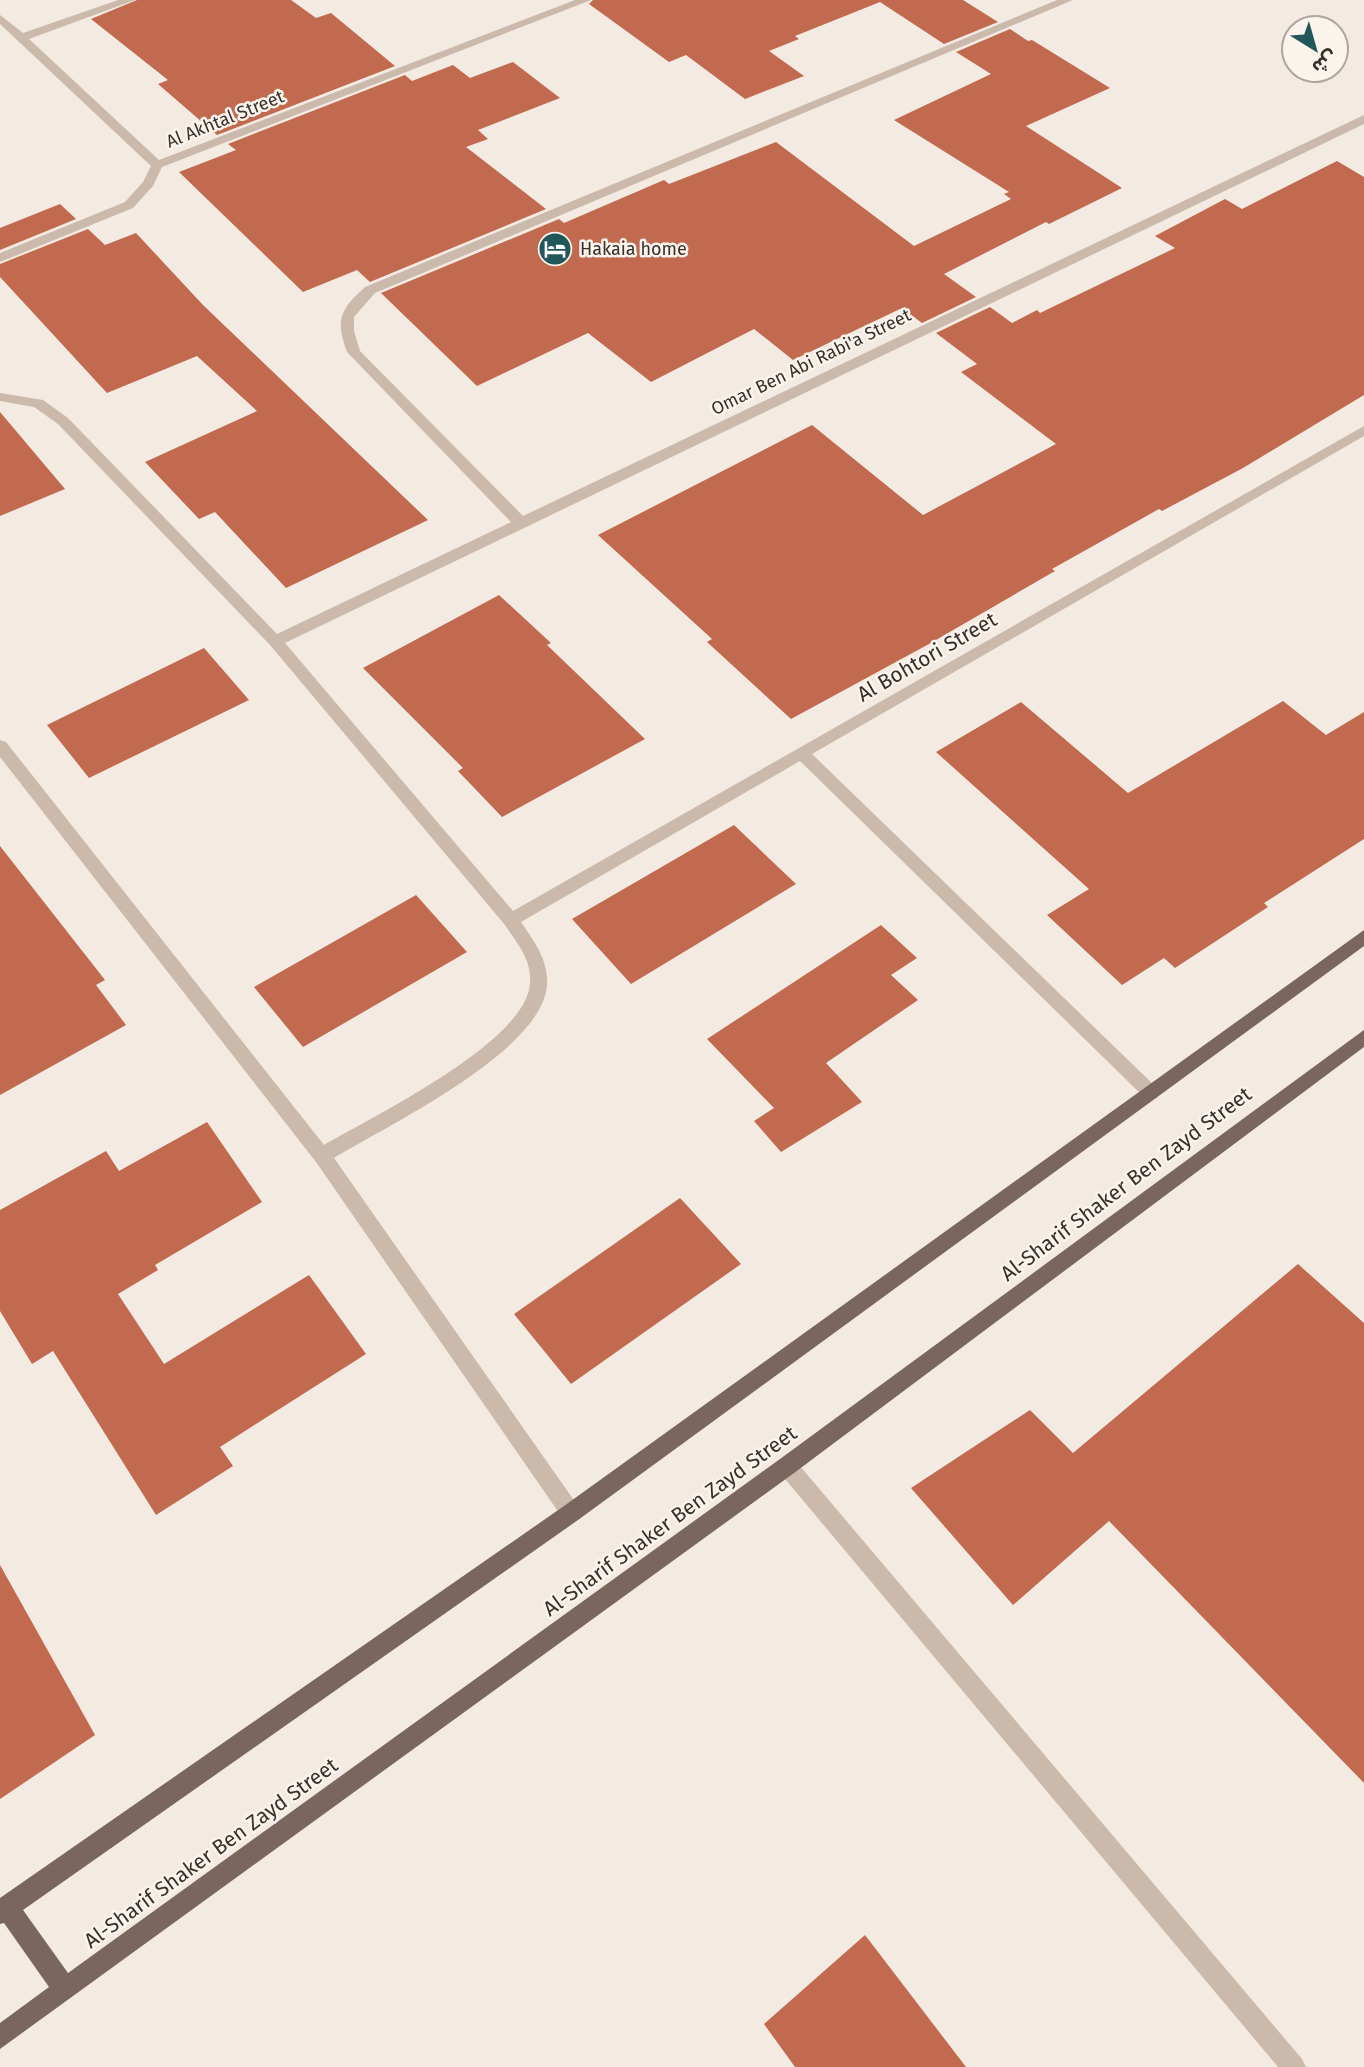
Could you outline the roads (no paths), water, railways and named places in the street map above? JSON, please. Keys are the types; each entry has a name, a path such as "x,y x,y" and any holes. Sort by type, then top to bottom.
{"main road":[{"path":"65,1989 4,1910 571,1513 1364,937"},
{"name":"Al-Sharif Shaker Ben Zayd Street","path":"0,2037 787,1466 1364,1037"}],"street":[{"path":"21,38 129,0"},
{"name":"Al Akhtal Street","path":"0,19 157,165 585,0"},
{"path":"521,523 354,352 344,328 348,309 370,290 1067,0"},
{"name":"Omar Ben Abi Rabi'a Street","path":"275,641 1364,119"},
{"path":"0,258 129,205 149,183 157,165"},
{"path":"0,397 38,403 63,421 275,641 511,920 534,955 540,982 534,1007 510,1037 453,1076 322,1156"},
{"name":"Al Bohtori Street","path":"511,920 1364,430"},
{"path":"0,746 8,768 322,1156 571,1513"},
{"path":"801,753 1151,1093"},
{"path":"787,1466 1294,2067"}],"place":[{"name":"Hakaia home","path":"555,249"}]}
